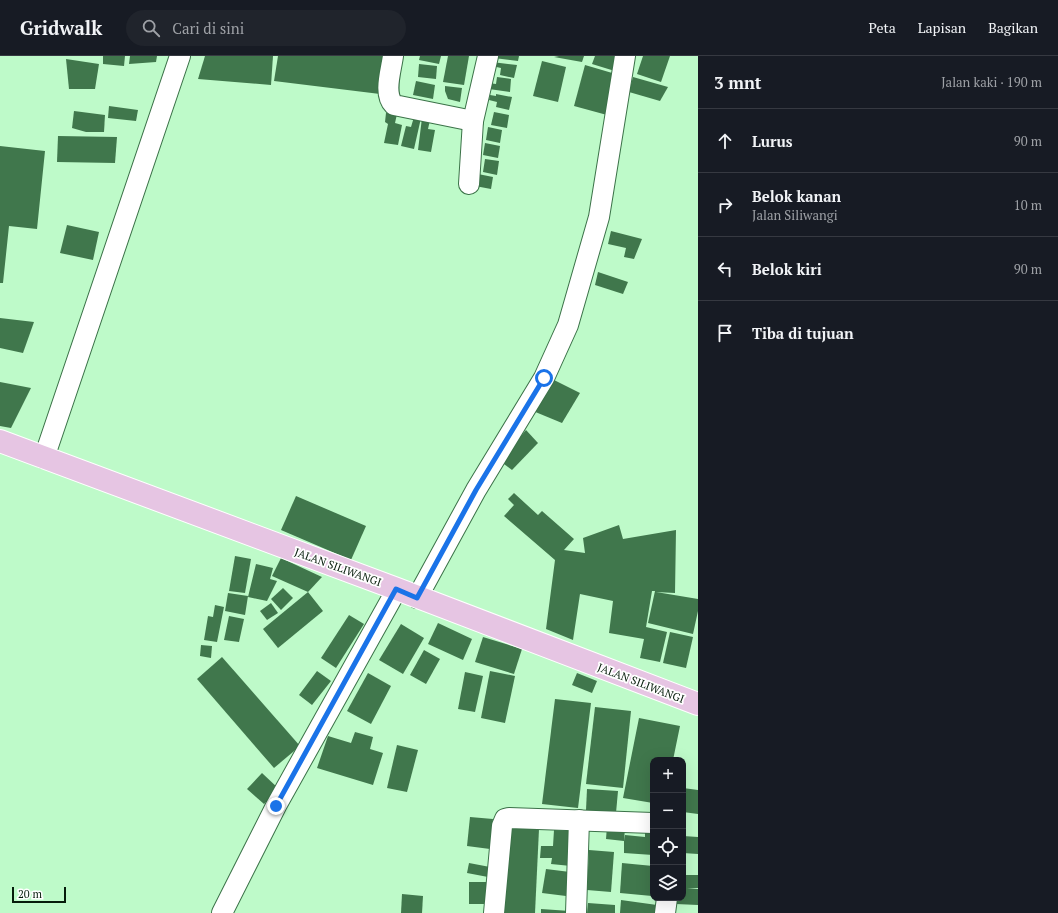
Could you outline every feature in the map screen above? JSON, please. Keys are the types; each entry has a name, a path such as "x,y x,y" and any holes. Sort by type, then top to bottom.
{"main road":[{"name":"JALAN SILIWANGI","path":"0,441 698,704"}],"street":[{"path":"44,458 180,56"},
{"path":"393,56 388,92 389,100 394,105 473,121"},
{"path":"469,184 473,121 488,56"},
{"path":"417,598 476,490 544,378 568,325 599,217 626,56"},
{"path":"222,913 276,806 396,589"},
{"path":"494,913 502,826 504,819 650,823"},
{"path":"576,913 579,820"},
{"path":"665,913 667,901"}],"building":[{"path":"103,56 125,56 124,66 103,64"},
{"path":"130,56 157,56 156,62 129,64"},
{"path":"205,56 273,56 271,85 198,79"},
{"path":"278,56 386,56 380,94 274,81"},
{"path":"420,56 441,56 439,64 419,60"},
{"path":"448,56 469,56 464,85 443,82"},
{"path":"494,56 519,56 518,61 494,58"},
{"path":"584,56 582,62 554,57"},
{"path":"595,56 622,56 618,72 592,64"},
{"path":"643,56 670,56 661,82 637,74"},
{"path":"66,59 99,64 95,89 69,89"},
{"path":"542,61 566,67 558,102 533,96"},
{"path":"492,62 517,65 514,78 500,75 501,68 492,66"},
{"path":"419,64 437,66 436,79 418,77"},
{"path":"585,65 619,75 607,115 574,106"},
{"path":"497,77 511,79 510,92 489,89 489,83 496,84"},
{"path":"633,77 668,87 660,101 629,92"},
{"path":"416,81 435,85 433,99 413,95"},
{"path":"445,86 462,88 460,102 448,99"},
{"path":"496,94 512,97 509,110 496,107 497,102 489,100 490,95 496,96"},
{"path":"109,106 138,110 136,121 108,118"},
{"path":"74,111 105,115 104,132 86,132 72,128"},
{"path":"494,112 509,115 507,128 491,125"},
{"path":"386,113 397,114 395,123 402,125 398,145 384,143 388,124 385,122"},
{"path":"414,117 421,118 414,149 401,146 406,126 411,127"},
{"path":"422,118 430,120 428,129 435,130 431,152 418,150"},
{"path":"488,127 502,130 500,143 486,140"},
{"path":"58,136 117,137 115,163 57,162"},
{"path":"485,143 500,146 498,158 483,155"},
{"path":"0,146 45,151 37,229 9,226 3,283 0,283"},
{"path":"485,159 499,161 497,175 483,172"},
{"path":"478,174 493,177 491,189 475,186"},
{"path":"67,225 99,232 93,260 60,253"},
{"path":"611,231 642,239 634,259 624,257 626,248 608,244"},
{"path":"598,272 628,282 623,294 595,285"},
{"path":"0,318 34,322 23,353 0,348"},
{"path":"548,377 580,393 562,423 533,411"},
{"path":"0,382 31,388 11,428 0,426"},
{"path":"526,430 538,443 512,470 500,461"},
{"path":"514,493 538,515 542,511 574,539 564,550 585,553 583,538 619,525 623,539 676,530 675,593 656,592 698,599 698,611 693,634 648,623 655,591 652,591 646,627 667,632 660,662 640,658 644,639 609,633 613,601 580,594 573,640 546,629 555,560 504,516 514,505 508,499"},
{"path":"296,496 366,526 351,560 281,530"},
{"path":"235,556 251,559 245,593 229,591"},
{"path":"281,558 322,577 308,592 272,576"},
{"path":"256,564 273,568 270,579 277,581 267,601 248,597"},
{"path":"283,588 293,598 281,610 271,599"},
{"path":"308,592 323,611 278,648 263,629"},
{"path":"228,593 248,596 245,615 225,611"},
{"path":"271,603 278,613 267,620 260,611"},
{"path":"215,605 224,607 217,642 204,640 208,616 213,617"},
{"path":"349,615 364,624 336,668 321,658"},
{"path":"229,616 244,619 239,642 224,640"},
{"path":"438,623 472,639 463,660 428,644"},
{"path":"401,624 424,638 403,674 379,660"},
{"path":"670,632 693,637 686,668 663,663"},
{"path":"483,637 522,649 514,674 475,662"},
{"path":"201,645 212,646 211,658 200,656"},
{"path":"424,650 440,659 426,684 410,675"},
{"path":"222,657 300,746 274,768 197,679"},
{"path":"317,671 331,681 312,705 299,695"},
{"path":"490,671 515,676 505,723 481,718"},
{"path":"465,672 483,676 475,712 458,709"},
{"path":"368,673 391,686 371,724 347,711"},
{"path":"577,673 597,681 592,693 572,685"},
{"path":"555,699 591,703 578,808 542,804"},
{"path":"595,707 631,711 623,788 586,784"},
{"path":"639,718 680,726 674,757 650,757 650,802 623,798"},
{"path":"355,732 373,737 370,749 383,753 373,785 317,768 328,736 351,743"},
{"path":"397,745 418,750 407,792 387,788"},
{"path":"262,773 279,789 264,804 247,789"},
{"path":"686,788 698,790 698,814 686,812"},
{"path":"587,789 618,791 616,813 586,810"},
{"path":"470,817 493,819 490,849 467,846"},
{"path":"607,826 625,828 624,841 606,839"},
{"path":"508,827 539,829 535,913 504,913"},
{"path":"554,830 574,831 571,866 551,864 552,858 540,858 541,846 553,846"},
{"path":"645,831 650,832 650,855 624,853 625,835 645,837"},
{"path":"686,836 698,837 698,854 686,853"},
{"path":"589,850 614,852 611,892 587,890"},
{"path":"469,863 490,867 488,877 467,873"},
{"path":"622,863 650,866 650,896 620,893"},
{"path":"546,869 570,872 566,896 542,893"},
{"path":"686,875 698,875 698,888 687,888 698,889 698,905 676,904 676,901 686,901"},
{"path":"469,882 487,882 487,904 469,904"},
{"path":"402,894 423,896 422,913 401,913"},
{"path":"621,900 657,905 656,913 620,913"},
{"path":"588,903 615,905 615,913 587,913"},
{"path":"541,909 570,911 570,913 541,913"}],"route":[{"path":"276,806 396,589 417,598 476,490 544,378"}]}
